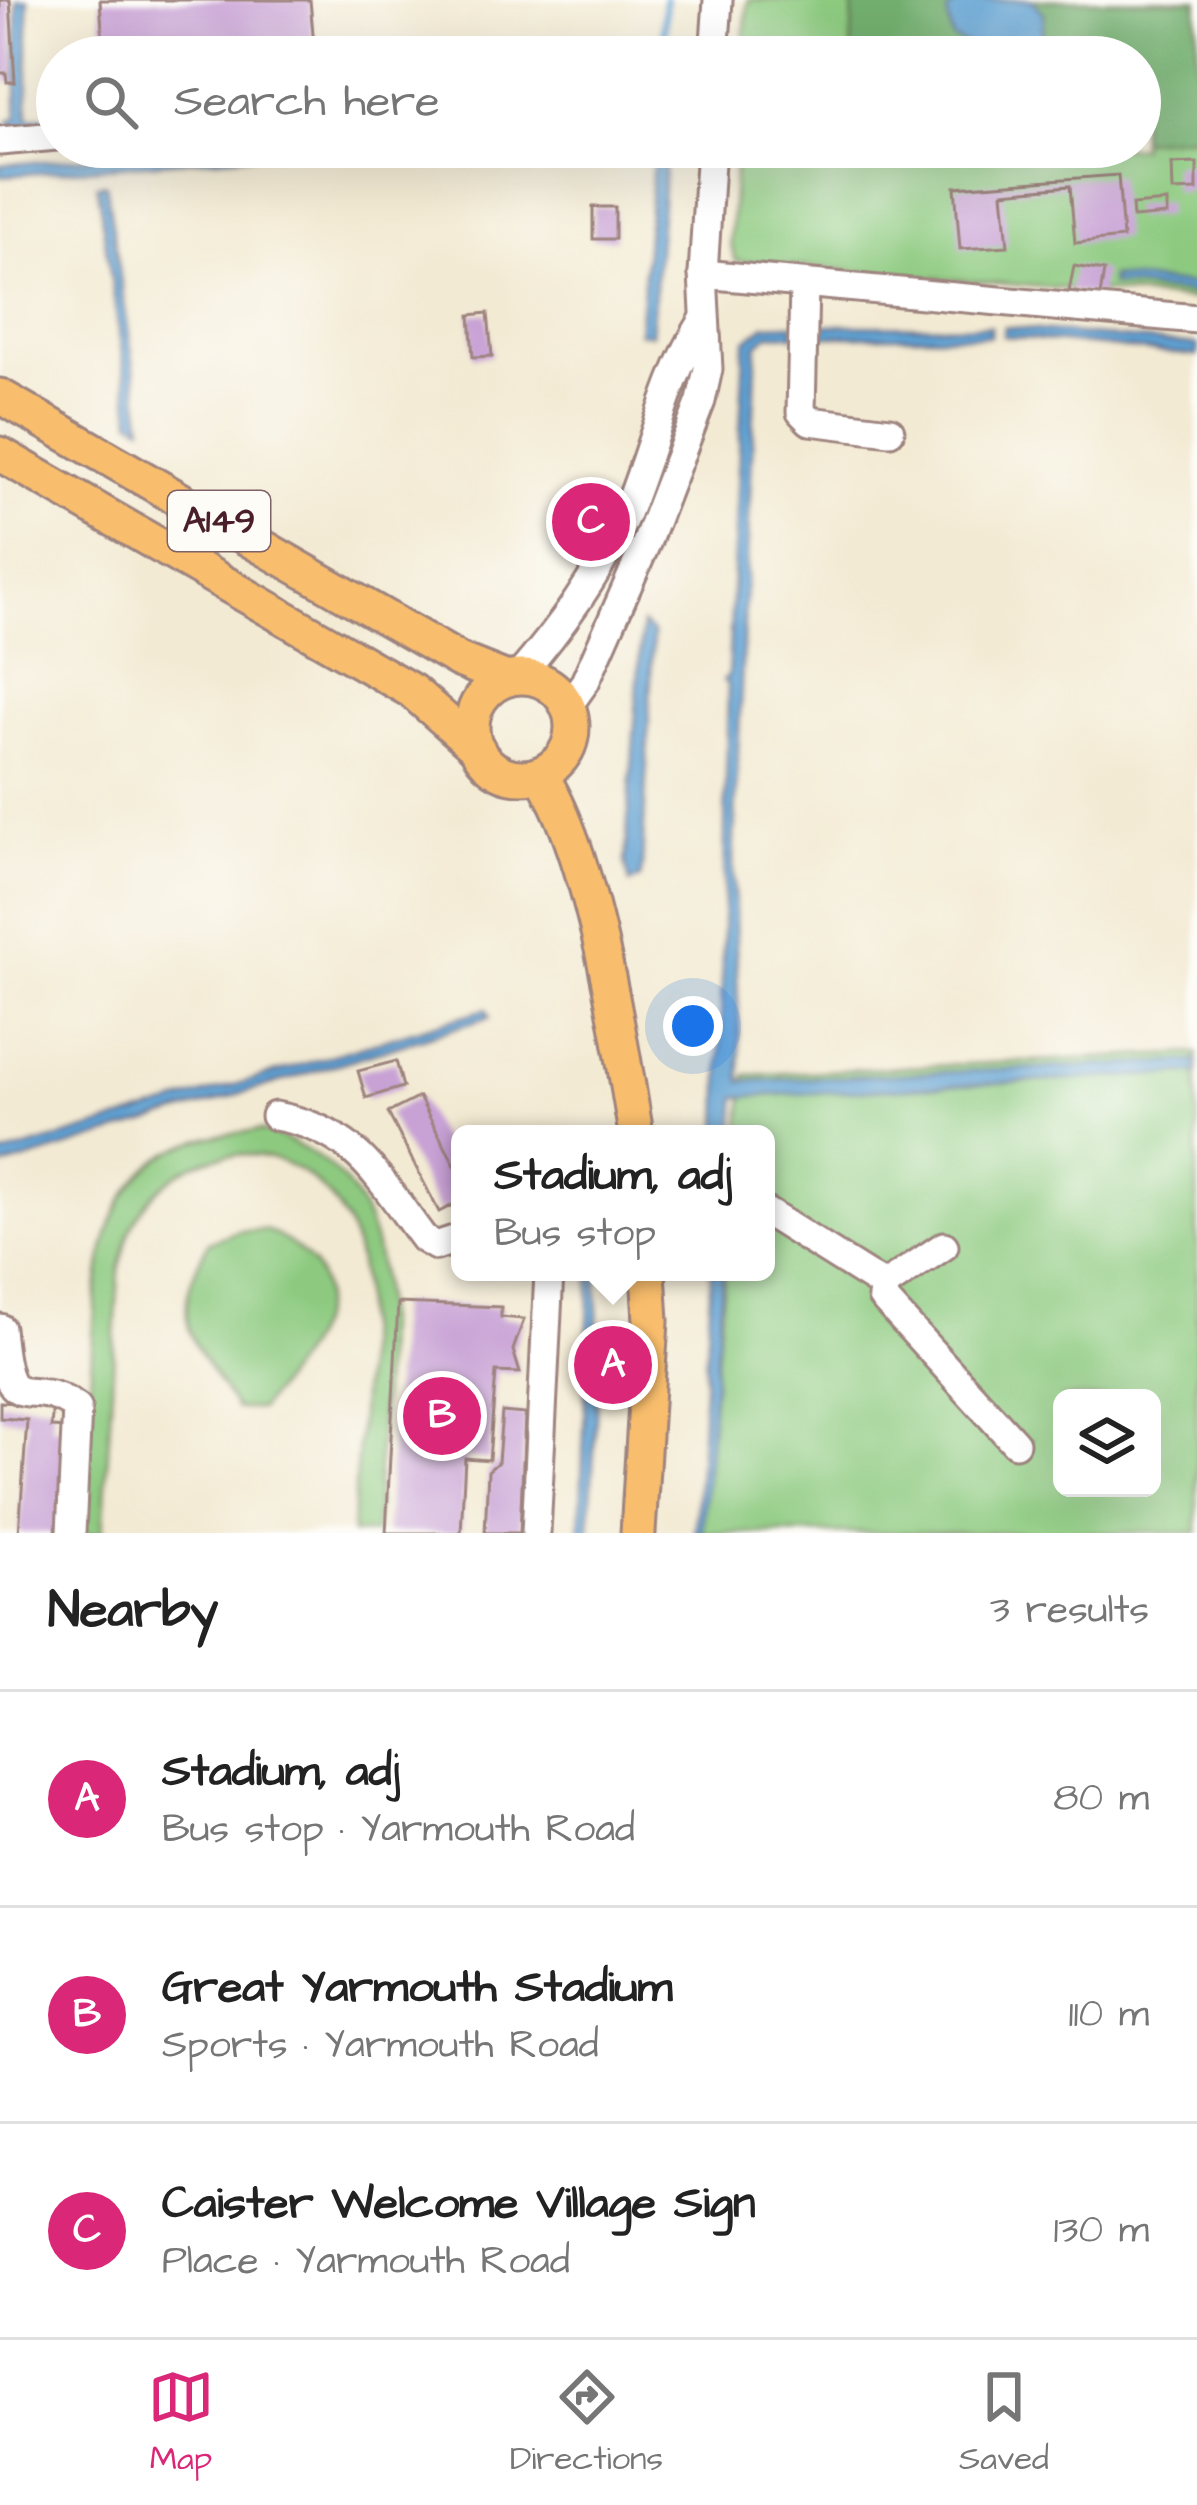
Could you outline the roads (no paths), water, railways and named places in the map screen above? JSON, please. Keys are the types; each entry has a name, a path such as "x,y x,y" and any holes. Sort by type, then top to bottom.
{"main road":[{"name":"A149","path":"0,397 459,660 513,678"},
{"name":"A149","path":"0,454 412,692 478,749"},
{"path":"513,678 547,683 568,706 570,743 540,774 511,776 495,769 478,749 474,714 482,697 513,678"},
{"path":"540,774 554,795 585,888 634,1125"},
{"path":"638,1533 649,1281"}],"street":[{"path":"715,36 718,0"},
{"path":"3,134 36,135"},
{"path":"568,706 585,682 647,541 701,401 708,368 703,321 710,168"},
{"path":"704,274 1197,319"},
{"path":"804,285 801,412 810,421 890,431"},
{"path":"513,678 577,606 621,524 677,362 703,321"},
{"path":"275,1116 327,1132 359,1150 424,1239 436,1246 451,1241"},
{"path":"775,1218 884,1286"},
{"path":"944,1246 884,1286 882,1297 1016,1443"},
{"path":"536,1533 548,1281"},
{"path":"0,1328 2,1364 13,1387 21,1394 56,1398 77,1408 71,1533"}],"water":[{"path":"17,0 28,0 28,118 36,117 36,127 9,129 9,120 17,118"},
{"path":"960,0 1032,0 1044,13 1043,36 952,36 947,12"},
{"path":"36,162 36,168 95,168 0,176 0,165"},
{"path":"653,168 665,168 651,334 639,333"},
{"path":"106,184 143,426 132,420 97,185"},
{"path":"1111,277 1197,285 1197,294 1111,285"},
{"path":"794,324 794,335 769,334 757,345 733,860 741,1081 1197,1061 1197,1073 737,1097 735,1125 719,1125 728,685 723,680 728,676 744,351 746,340 765,325"},
{"path":"818,325 990,326 990,336 817,336"},
{"path":"1004,327 1197,345 1197,356 1003,336"},
{"path":"642,624 653,634 642,869 640,879 630,883 625,863"},
{"path":"486,1009 490,1017 0,1168 0,1156"},
{"path":"590,1281 597,1281 599,1369 589,1533 580,1533"},
{"path":"710,1281 722,1281 702,1533 695,1533"}],"waterway":[{"path":"664,36 665,0"}],"place":[{"name":"Caister Welcome Village Sign","path":"591,522"},
{"name":"Stadium, adj","path":"613,1365"},
{"name":"Great Yarmouth Stadium","path":"442,1416"}]}
